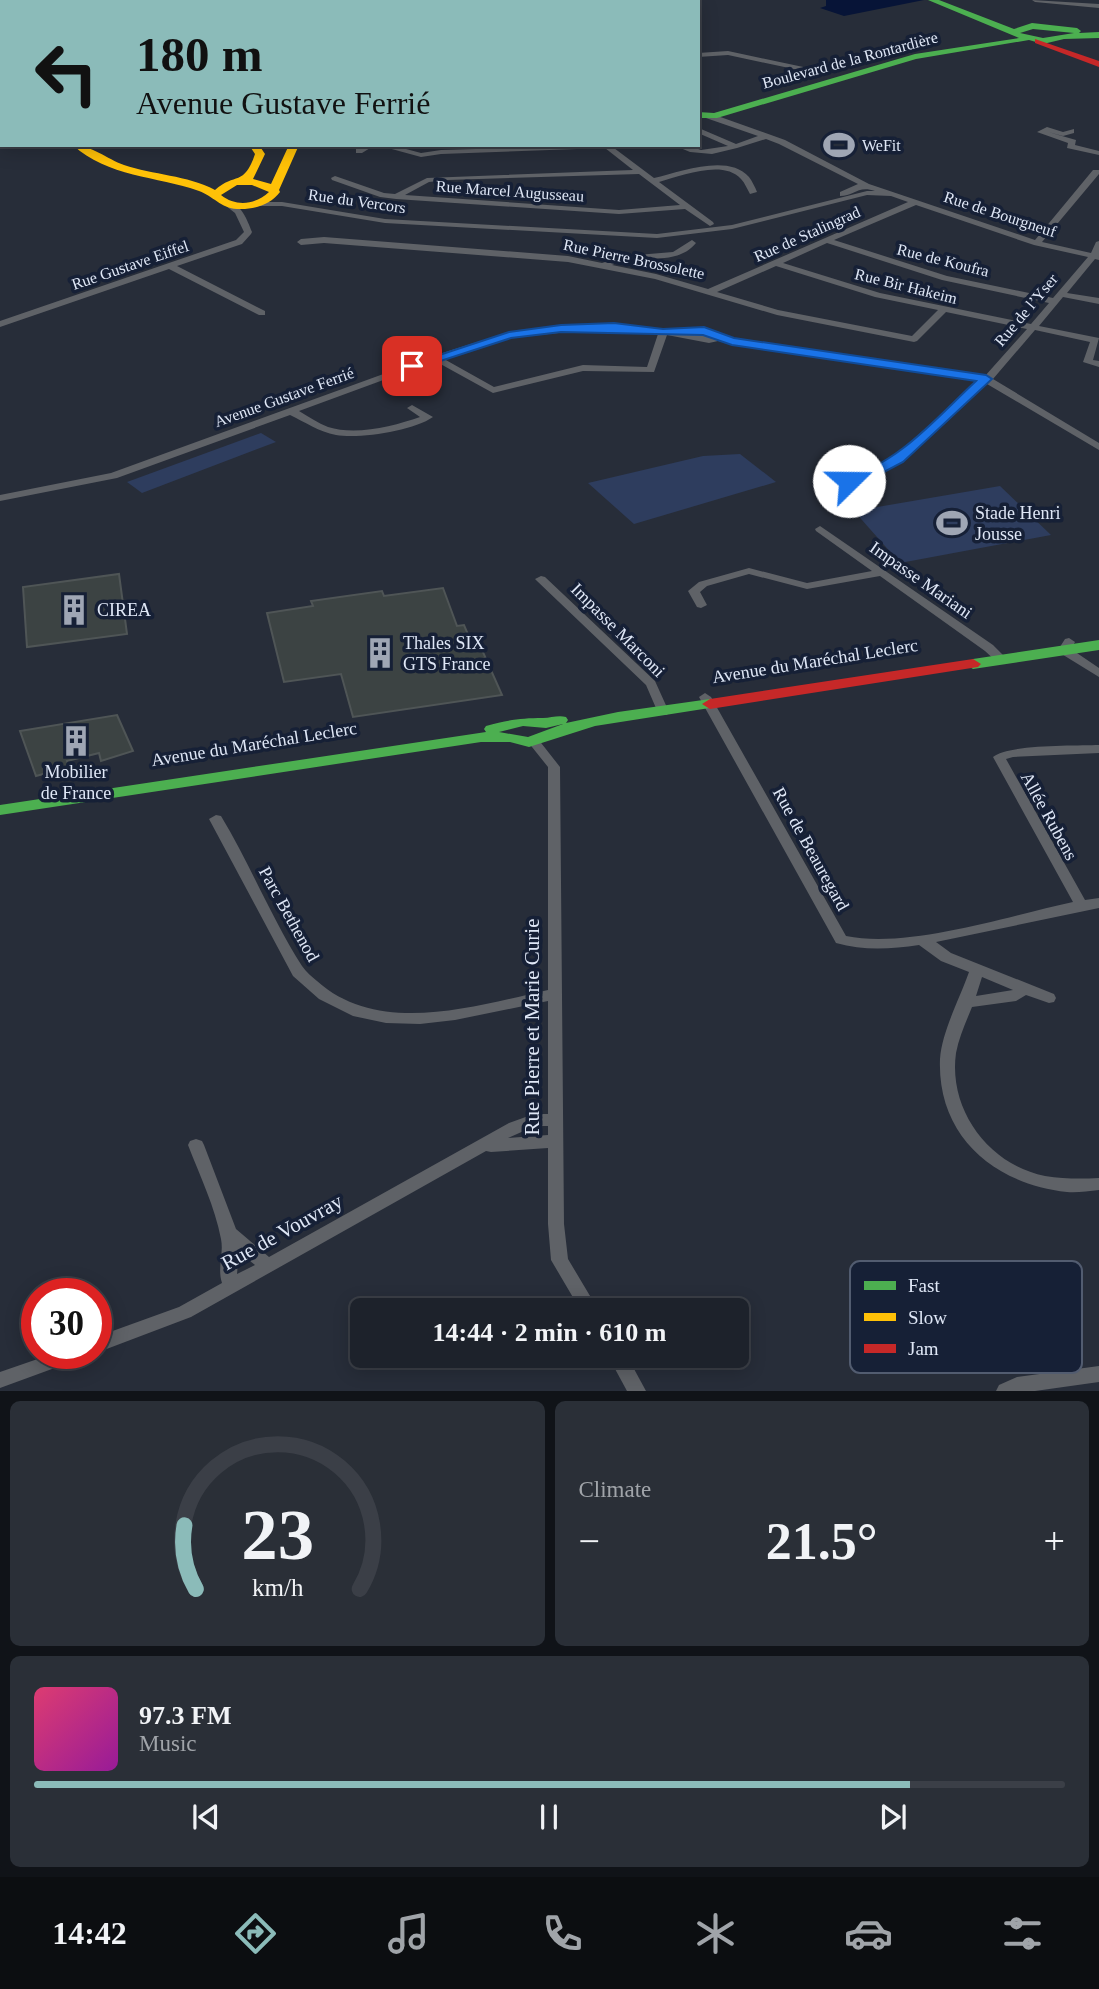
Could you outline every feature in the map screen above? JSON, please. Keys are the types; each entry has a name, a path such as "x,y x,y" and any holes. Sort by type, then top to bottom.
{"main road":[{"path":"932,0 1039,36 1099,33"},
{"path":"942,0 1039,36 1099,64"},
{"name":"Boulevard de la Rontardière","path":"710,113 908,54 1039,36"},
{"path":"222,200 218,190 249,178 256,169 260,154 255,147"},
{"path":"82,148 99,161 121,170 201,187 222,200 249,208 270,199 293,147"},
{"path":"82,148 141,170 206,184 257,183 275,191"},
{"name":"Avenue du Maréchal Leclerc","path":"539,733 662,708 999,657 1066,646 1099,637"},
{"name":"Avenue du Maréchal Leclerc","path":"1066,646 1099,645"},
{"path":"512,731 519,741 539,733"},
{"name":"Avenue du Maréchal Leclerc","path":"0,801 512,731"},
{"name":"Avenue du Maréchal Leclerc","path":"0,810 512,731"}],"street":[{"path":"371,0 385,0"},
{"path":"1035,0 1099,6"},
{"path":"700,55 728,53 808,70 838,63"},
{"path":"710,113 734,146"},
{"name":"Rue de Bourgneuf","path":"710,113 766,136 869,189 893,194 1037,243 1096,256"},
{"path":"1071,131 1063,134 1047,129 1041,132 1073,142 1070,146 1099,153"},
{"path":"684,147 702,152 766,136"},
{"path":"359,151 367,147"},
{"path":"390,147 428,156 441,152 578,147"},
{"path":"606,147 709,225"},
{"path":"651,181 724,167 744,177 753,192"},
{"path":"396,197 426,180 640,172"},
{"path":"1037,243 1096,172"},
{"path":"848,177 854,182 857,192 869,189"},
{"name":"Rue Marcel Augusseau","path":"335,178 351,186 396,197 619,212 685,207"},
{"name":"Rue du Vercors","path":"249,208 282,204 358,219 625,236 689,233 709,225 736,221 845,193 854,188"},
{"name":"Rue du Vercors","path":"709,225 732,227 869,189"},
{"name":"Rue du Vercors","path":"275,191 284,198 358,215 455,226"},
{"name":"Rue de Stalingrad","path":"709,292 915,202"},
{"name":"Rue Gustave Eiffel","path":"0,324 246,238 249,208"},
{"name":"Rue Pierre Brossolette","path":"301,242 324,240 543,256 604,266 777,312 914,339 943,310"},
{"name":"Rue de Koufra","path":"828,241 945,278 1057,298"},
{"path":"604,266 612,259 675,254 689,248 692,243"},
{"name":"Rue de l’Yser","path":"849,481 862,478 898,459 998,369 1096,256 1099,244"},
{"name":"Rue Bir Hakeim","path":"776,263 878,295 1031,329"},
{"path":"170,266 262,313"},
{"path":"1057,298 1099,301"},
{"name":"Avenue Gustave Ferrié","path":"0,498 113,476 482,342 533,331 595,327 693,335 712,332 718,338 986,379"},
{"path":"1031,329 1097,340 1094,363"},
{"path":"436,358 493,390 583,368 651,370 663,332"},
{"path":"986,379 1099,447"},
{"path":"291,411 325,429 339,432 397,427 428,417 412,408"},
{"name":"Impasse Mariani","path":"820,529 999,657"},
{"path":"701,605 694,591 703,584 749,571 807,586 880,573"},
{"name":"Impasse Marconi","path":"541,579 651,684 662,708"},
{"path":"1066,646 1099,673"},
{"name":"Rue de Beauregard","path":"706,701 835,934 853,946 867,947 922,940 1099,903"},
{"name":"Rue Pierre et Marie Curie","path":"539,733 554,767 554,1119 560,1260 582,1298"},
{"name":"Allée Rubens","path":"1081,905 999,757 1012,753 1099,749"},
{"name":"Parc Bethenod","path":"216,819 298,972 311,988 339,1003 395,1019 427,1019 555,994"},
{"path":"922,940 947,957 1049,998"},
{"path":"977,970 947,1059 950,1096 955,1113 965,1130 993,1161 1013,1173 1058,1186 1099,1184"},
{"path":"966,1002 1016,996 1024,988"},
{"name":"Rue de Vouvray","path":"112,1339 185,1312 484,1147 515,1127 534,1120 554,1119"},
{"name":"Rue de Vouvray","path":"484,1147 555,1141"},
{"path":"196,1145 227,1231 231,1249 227,1278 232,1286"},
{"path":"227,1231 268,1266"},
{"path":"624,1368 637,1391"},
{"path":"0,1380 31,1369"},
{"path":"1005,1391 1017,1385 1099,1374"}],"shaded area":[{"path":"826,0 924,0 844,16 820,8 826,6"},
{"path":"261,433 276,442 142,493 127,482"},
{"path":"740,454 776,482 634,524 588,483 703,456"},
{"name":"Stade Henri Jousse","path":"1000,486 1051,535 900,563 854,511"}],"building":[{"name":"CIREA","path":"119,574 127,634 27,647 23,587"},
{"name":"Thales SIX GTS France","path":"443,588 457,626 464,625 472,644 479,643 502,695 353,717 341,674 284,682 267,613 313,606 311,601 382,591 384,596"},
{"name":"Mobilier de France","path":"117,715 133,751 101,761 99,753 67,761 69,767 36,776 20,731"}],"traffic: fast":[{"path":"932,0 1014,32"},
{"path":"1014,32 1032,26 1077,31"},
{"path":"1015,34 1043,41 1064,36 1099,35"},
{"path":"700,115 714,116 915,57 1026,39"},
{"path":"973,664 1099,645"},
{"path":"0,810 481,737 511,737 529,742 550,733 595,721 710,704"},
{"path":"492,729 523,721 546,723 560,720"}],"traffic: slow":[{"path":"81,147 124,169 204,189 215,196"},
{"path":"240,183 251,175 257,163 260,154 255,147"},
{"path":"274,189 293,147"},
{"path":"244,181 261,184 275,192 258,204 247,206 231,205 215,196 228,185 244,181"}],"traffic: jam":[{"path":"1038,41 1099,64"},
{"path":"710,704 973,664"}],"place":[{"name":"WeFit","path":"839,145"},
{"name":"Stade Henri Jousse","path":"952,523"},
{"name":"CIREA","path":"74,610"},
{"name":"Thales SIX GTS France","path":"380,653"},
{"name":"Mobilier de France","path":"76,741"}],"route":[{"path":"412,366 509,335 561,328 614,327 663,332 712,332 718,338 732,341 986,379 898,459 862,478 849,481"}]}
